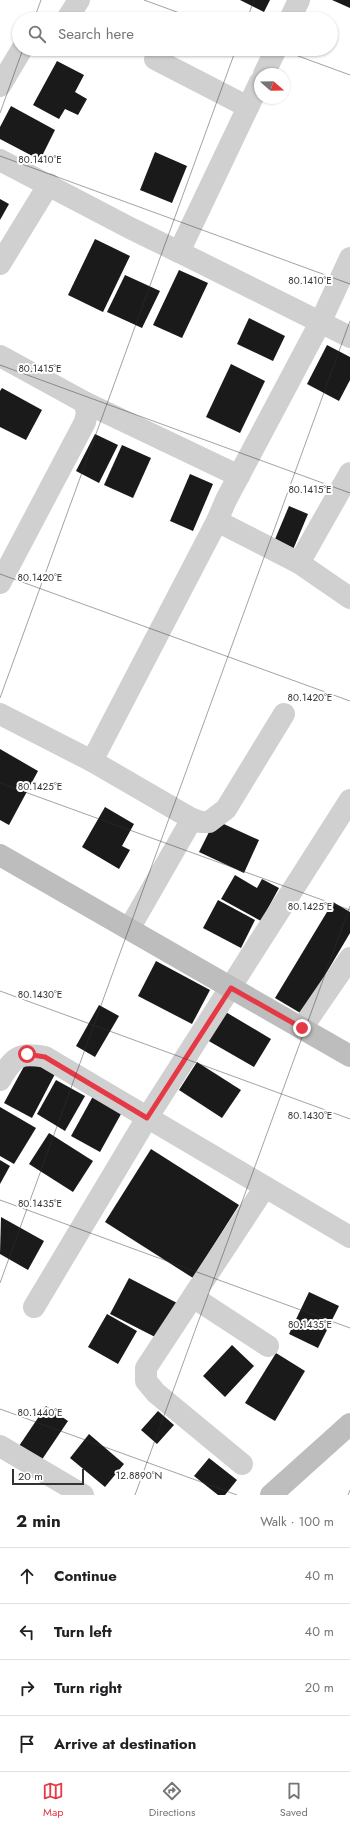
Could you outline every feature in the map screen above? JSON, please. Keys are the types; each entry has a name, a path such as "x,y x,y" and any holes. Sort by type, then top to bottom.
{"street":[{"path":"71,12 79,0"},
{"path":"293,12 299,0"},
{"path":"0,86 18,56"},
{"path":"267,68 273,56"},
{"path":"155,59 248,107"},
{"path":"179,252 254,94"},
{"path":"0,160 49,184 130,228 321,321 350,337"},
{"path":"0,264 49,184"},
{"path":"92,761 321,321 350,258"},
{"path":"0,356 84,402 239,476"},
{"path":"0,583 85,422 87,412 84,402"},
{"path":"299,563 350,473"},
{"path":"217,521 299,563 350,598"},
{"path":"0,714 92,761 192,819 201,822 209,822 226,809 284,714"},
{"path":"34,1307 147,1118 350,800"},
{"path":"129,929 192,819"},
{"path":"0,855 350,1056"},
{"path":"302,1028 350,958"},
{"path":"0,1080 11,1062 27,1054 45,1057 350,1237"},
{"path":"242,1464 156,1393 146,1381 146,1368 265,1187"},
{"path":"193,1297 268,1346"},
{"path":"271,1495 350,1424"},
{"path":"0,1446 83,1495"}],"building":[{"path":"240,0 270,0 264,12"},
{"path":"332,0 350,0 350,8"},
{"path":"57,61 84,75 75,92 87,99 78,115 65,109 59,119 33,105"},
{"path":"11,106 55,130 40,160 0,139 0,127"},
{"path":"155,152 187,166 172,203 140,190"},
{"path":"0,199 9,204 0,220"},
{"path":"95,239 130,256 103,312 68,295"},
{"path":"179,270 208,283 182,338 153,325"},
{"path":"125,275 160,291 142,328 107,312"},
{"path":"249,318 285,336 273,361 237,344"},
{"path":"327,345 350,357 350,380 339,401 307,384"},
{"path":"231,364 265,381 240,433 206,417"},
{"path":"2,388 42,410 26,440 0,427 0,391"},
{"path":"95,434 118,445 99,483 76,471"},
{"path":"122,445 151,458 133,498 104,485"},
{"path":"190,474 213,484 193,531 170,521"},
{"path":"289,506 308,514 292,552 273,544"},
{"path":"0,749 38,771 9,825 0,820"},
{"path":"105,807 134,824 122,846 130,850 119,869 82,847"},
{"path":"215,820 259,840 244,873 199,852"},
{"path":"235,875 257,888 262,879 279,888 261,921 221,899"},
{"path":"218,900 255,920 241,948 203,928"},
{"path":"333,902 350,912 350,933 302,1014 275,998"},
{"path":"156,961 210,990 192,1024 138,996"},
{"path":"99,1005 119,1016 95,1057 76,1046"},
{"path":"224,1011 271,1039 254,1067 207,1040"},
{"path":"28,1059 55,1074 32,1118 4,1103"},
{"path":"197,1062 241,1090 222,1118 179,1090"},
{"path":"56,1080 85,1096 65,1131 37,1114"},
{"path":"97,1089 126,1105 100,1152 71,1136"},
{"path":"0,1107 36,1128 14,1164 0,1156"},
{"path":"49,1133 93,1161 73,1192 29,1164"},
{"path":"151,1149 239,1205 193,1278 105,1222"},
{"path":"0,1160 10,1166 0,1184"},
{"path":"1,1217 44,1241 28,1270 0,1254"},
{"path":"129,1278 177,1303 159,1339 110,1314"},
{"path":"309,1292 339,1306 318,1348 289,1334"},
{"path":"107,1314 137,1331 118,1364 88,1347"},
{"path":"232,1345 254,1366 225,1397 203,1376"},
{"path":"276,1353 305,1371 275,1421 245,1403"},
{"path":"46,1406 68,1421 41,1461 19,1446"},
{"path":"158,1411 174,1425 157,1444 141,1430"},
{"path":"89,1434 124,1464 105,1487 70,1458"},
{"path":"209,1458 237,1480 225,1495 218,1495 194,1476"}],"route":[{"path":"27,1054 45,1057 147,1118 231,988 302,1028"}]}
